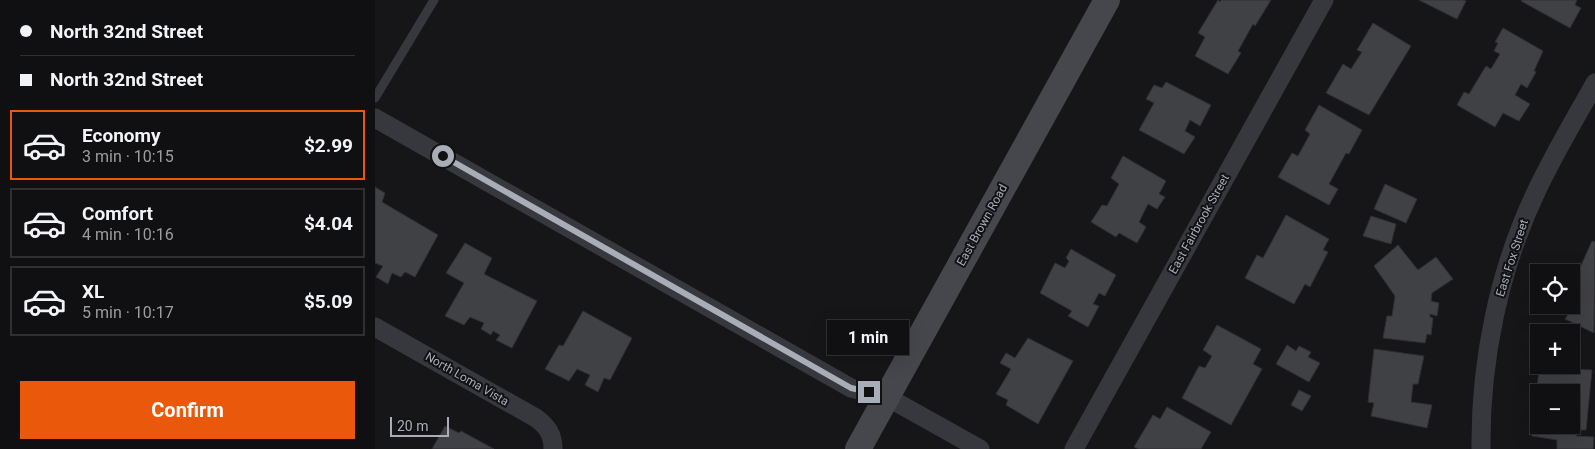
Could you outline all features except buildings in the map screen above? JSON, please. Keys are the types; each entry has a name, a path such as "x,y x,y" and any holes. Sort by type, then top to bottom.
{"main road":[{"name":"East Brown Road","path":"858,449 1107,0"}],"street":[{"name":"East Fairbrook Street","path":"1074,449 1324,0"},
{"name":"East Fox Street","path":"1481,449 1483,394 1487,359 1500,293 1510,260 1521,225 1537,190 1595,83"},
{"path":"375,118 851,388 887,397 980,449"},
{"name":"North Loma Vista","path":"375,327 536,418 549,430 553,444"}],"lane":[{"path":"375,98 434,0"}],"route":[{"path":"443,156 851,388 869,392"}]}
